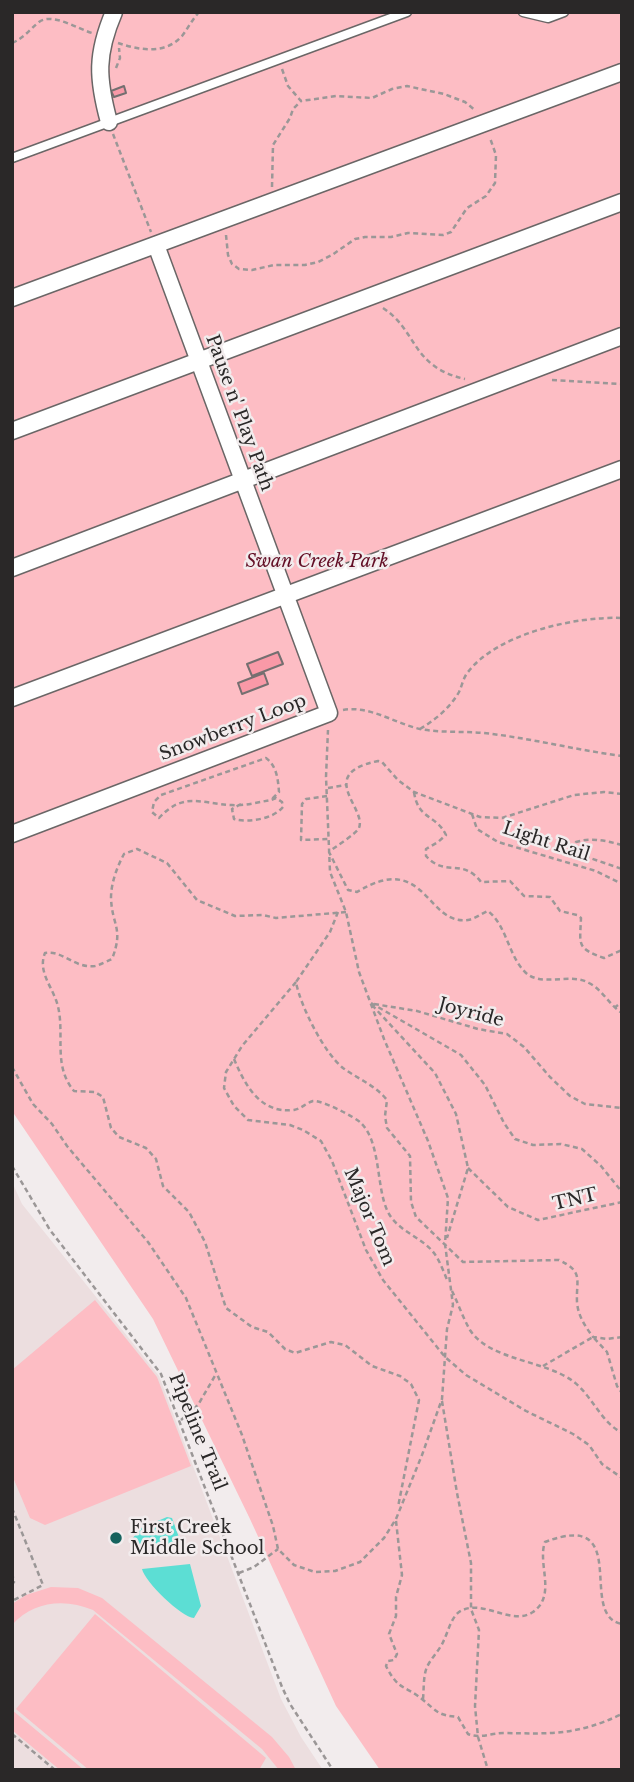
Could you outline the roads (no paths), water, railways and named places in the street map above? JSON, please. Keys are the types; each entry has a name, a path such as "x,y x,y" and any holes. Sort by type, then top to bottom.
{"street":[{"path":"109,122 100,84 100,57 103,37 114,12"},
{"path":"12,298 622,72"},
{"path":"12,431 622,202"},
{"name":"Pause n' Play Path","path":"156,245 286,595"},
{"path":"12,568 622,336"},
{"path":"12,698 622,469"},
{"name":"Snowberry Loop","path":"12,834 329,713 286,595"}],"lane":[{"path":"12,158 407,12"},
{"path":"523,12 548,18 565,12"}],"water":[{"path":"167,1517 172,1518 181,1543 133,1550 132,1539 141,1528"},
{"path":"190,1564 201,1606 194,1618 181,1612 164,1598 142,1569"}],"place":[{"name":"First Creek Middle School","path":"116,1538"}],"park label":[{"name":"Swan Creek Park","path":"317,562"}]}
